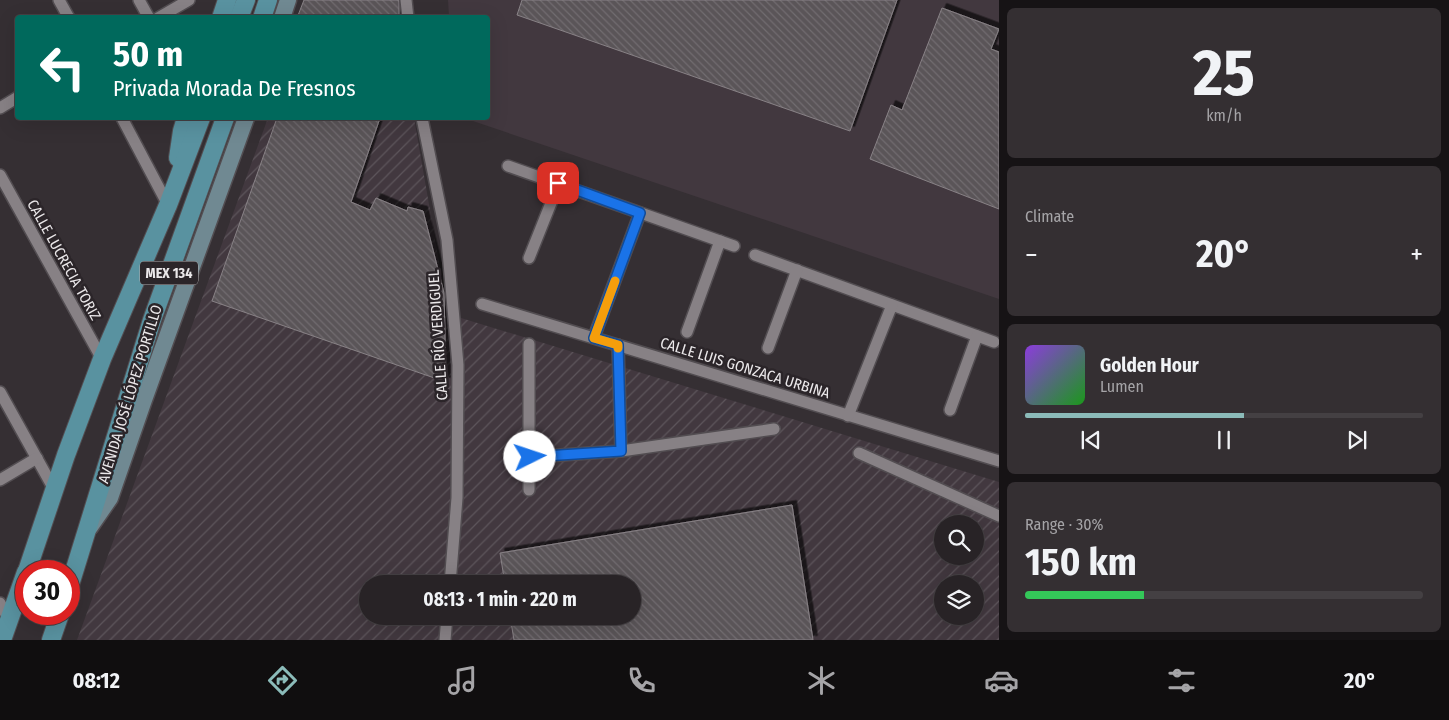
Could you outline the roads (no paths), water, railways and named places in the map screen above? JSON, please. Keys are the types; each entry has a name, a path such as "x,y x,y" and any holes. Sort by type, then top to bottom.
{"main road":[{"path":"222,15 227,0"},
{"path":"240,15 246,0"},
{"path":"263,15 268,0"},
{"path":"178,179 178,152 185,120"},
{"name":"AVENIDA JOSÉ LÓPEZ PORTILLO","path":"30,560 66,455 102,359 168,205 200,120"},
{"name":"AVENIDA JOSÉ LÓPEZ PORTILLO","path":"78,560 152,320 224,120"},
{"name":"AVENIDA JOSÉ LÓPEZ PORTILLO","path":"2,640 15,605"},
{"path":"51,640 56,625"}],"street":[{"path":"59,0 66,15"},
{"path":"139,0 147,15"},
{"path":"163,15 189,0"},
{"path":"283,15 288,0"},
{"path":"406,0 408,15"},
{"path":"0,108 15,100"},
{"path":"123,120 168,205"},
{"path":"88,530 110,498 245,120"},
{"name":"CALLE RÍO VERDIGUEL","path":"422,120 447,240 458,365 457,498 451,575"},
{"path":"508,166 734,246"},
{"name":"CALLE LUCRECIA TORIZ","path":"0,175 102,359"},
{"path":"529,258 558,183"},
{"path":"594,338 640,213"},
{"path":"687,332 720,241"},
{"path":"755,255 994,342"},
{"path":"768,348 797,270"},
{"name":"CALLE LUIS GONZACA URBINA","path":"482,304 999,461"},
{"path":"848,416 892,305"},
{"path":"950,410 978,336"},
{"path":"529,344 530,490"},
{"path":"618,345 621,451"},
{"path":"0,392 55,491"},
{"path":"530,457 621,451 774,429"},
{"path":"859,453 999,516"},
{"path":"0,480 36,458"},
{"path":"0,603 10,620"},
{"path":"445,640 446,625"}]}
